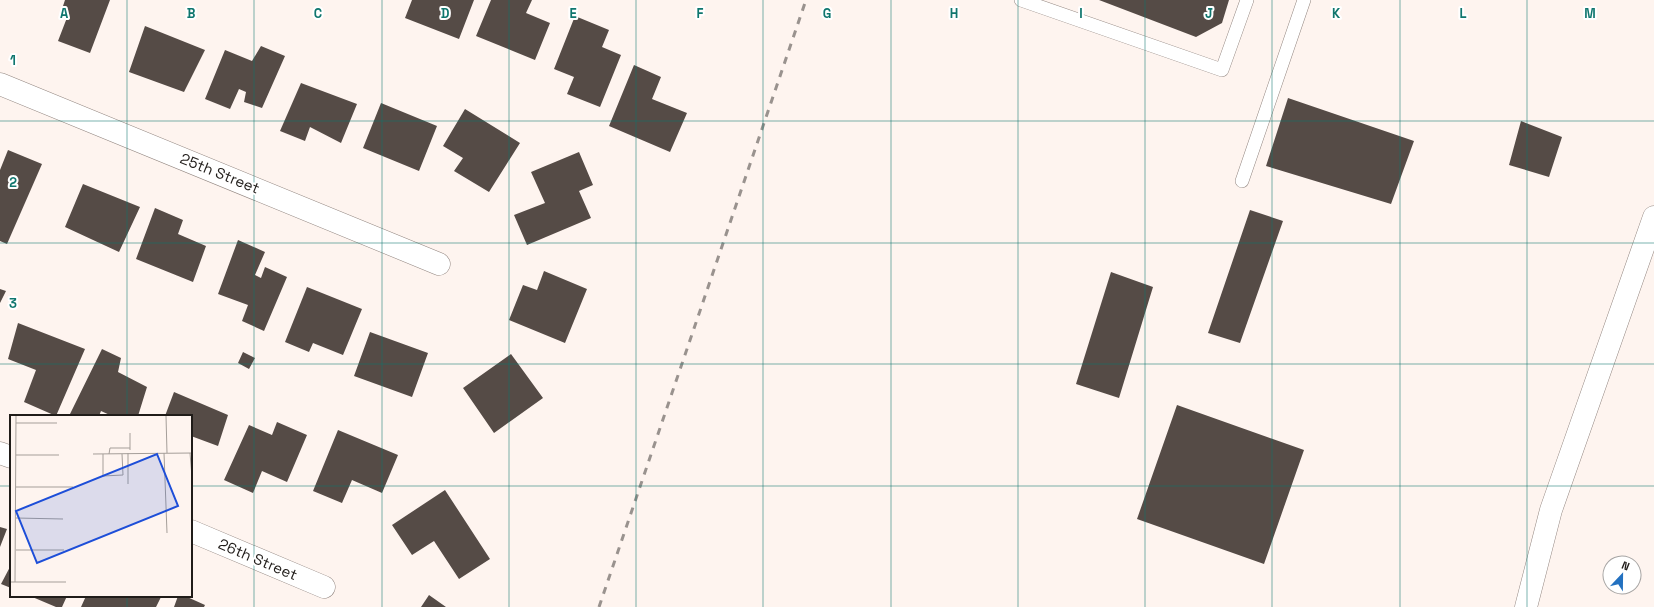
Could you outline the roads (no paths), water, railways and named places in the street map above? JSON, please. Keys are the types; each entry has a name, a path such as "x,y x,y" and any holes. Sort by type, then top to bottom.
{"street":[{"name":"25th Street","path":"0,84 439,264"},
{"path":"1526,607 1551,510 1654,218"},
{"path":"0,453 10,457"},
{"name":"26th Street","path":"192,531 324,587"}],"lane":[{"path":"1021,0 1222,70 1247,0"},
{"path":"1242,181 1304,0"}],"railway":[{"path":"599,607 806,0"}]}
